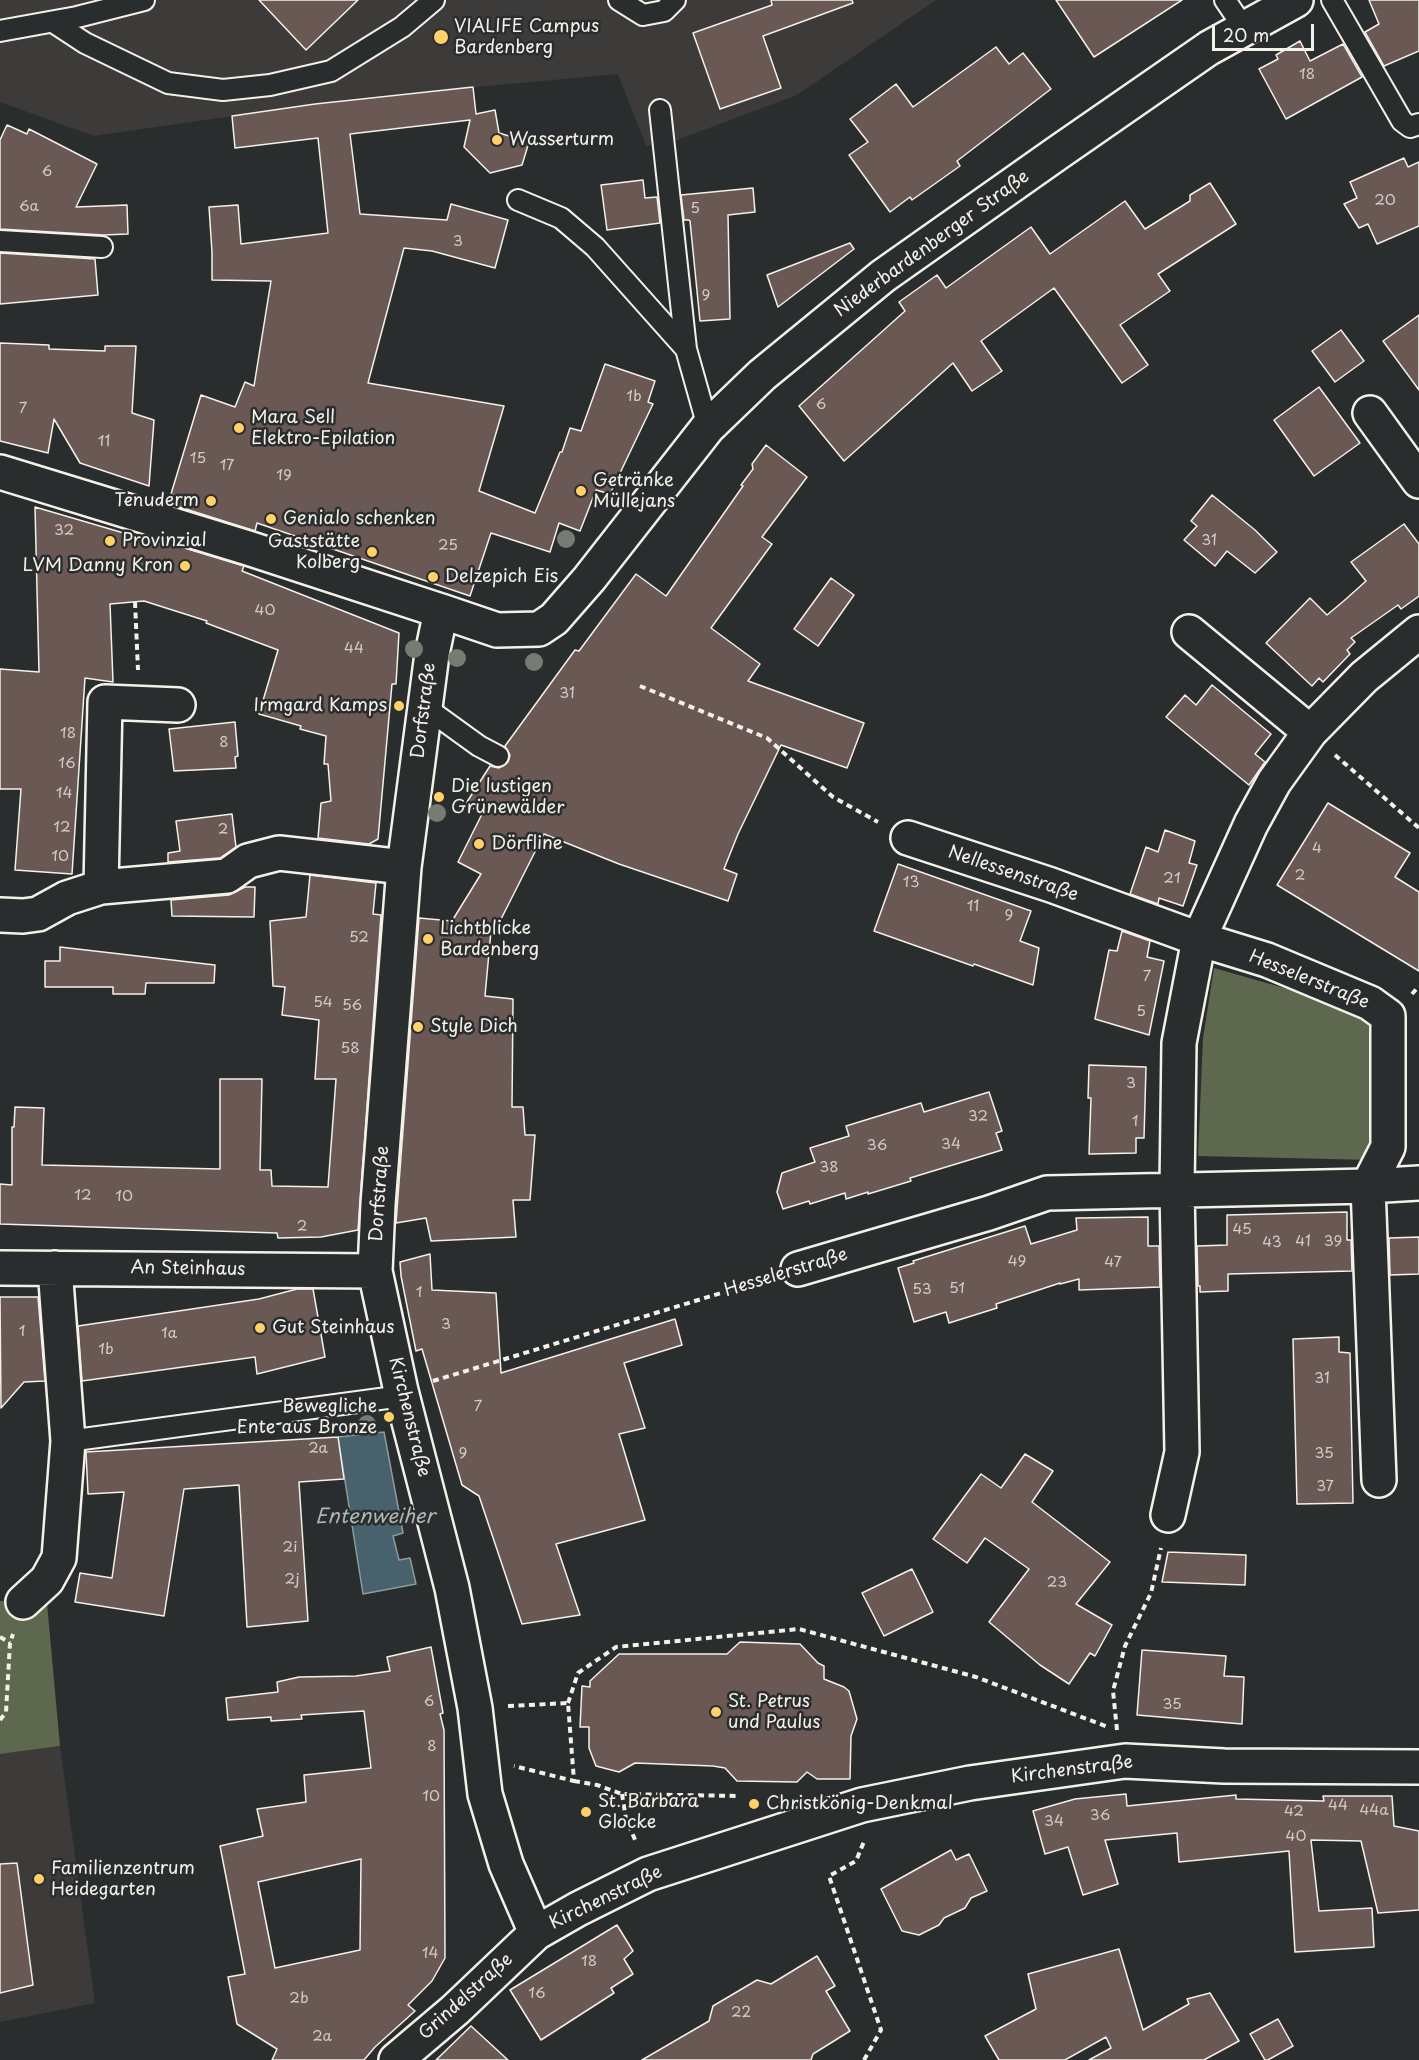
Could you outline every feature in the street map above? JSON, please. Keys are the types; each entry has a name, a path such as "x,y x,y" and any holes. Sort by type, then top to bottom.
{"street":[{"name":"Niederbardenberger Straße","path":"441,612 497,630 539,629 554,619 589,579 708,427 762,375 883,276 1209,48 1296,0"},
{"path":"1370,413 1419,481"},
{"path":"0,472 248,548 441,612"},
{"name":"Dorfstraße","path":"375,1271 378,1204 404,867 432,654 441,612"},
{"path":"1189,632 1310,732"},
{"path":"1168,1515 1182,1452 1178,1189 1179,1043 1199,939 1251,824 1274,782 1310,732 1364,677 1419,632"},
{"path":"101,887 105,702 178,705"},
{"name":"Nellessenstraße","path":"908,838 1051,885 1199,939"},
{"path":"0,915 38,914 67,898 101,887 227,876 248,861 279,853 404,867"},
{"name":"Hesselerstraße","path":"1199,939 1267,960 1370,1003 1388,1016 1388,1147 1368,1186 1379,1480"},
{"name":"Hesselerstraße","path":"798,1269 989,1213 1047,1193 1419,1183"},
{"name":"An Steinhaus","path":"0,1268 375,1271"},
{"path":"23,1602 47,1580 58,1558 68,1441 55,1268"},
{"name":"Kirchenstraße","path":"375,1271 401,1394 452,1588 475,1708 485,1794 506,1864 536,1933 648,1874 862,1805 970,1783 1125,1761 1224,1766 1419,1767"},
{"name":"Grindelstraße","path":"396,2060 455,2010 536,1933"}],"lane":[{"path":"0,31 53,22 75,8 144,0"},
{"path":"53,22 85,43 168,83 224,90 270,85 331,70 402,27 434,0"},
{"path":"619,0 643,15 664,11 675,0"},
{"path":"1225,0 1244,28"},
{"path":"1332,0 1402,121 1410,127 1419,124"},
{"path":"660,110 686,350 708,427"},
{"path":"518,200 561,218 595,247 686,350"},
{"path":"0,241 102,246"},
{"path":"425,707 479,746 498,756"},
{"path":"68,1441 401,1394"}],"path":[{"path":"135,602 139,704"},
{"path":"640,686 767,738 833,797 908,838"},
{"path":"1310,732 1419,828"},
{"name":"Hesselerstraße","path":"401,1394 798,1269"},
{"path":"574,1781 568,1703 578,1672 616,1647 799,1629 976,1677 1117,1731 1113,1691 1125,1647 1151,1593 1168,1515"},
{"path":"0,1720 6,1712 10,1643 23,1602"},
{"path":"0,1636 10,1643"},
{"path":"475,1708 568,1703"},
{"path":"481,1758 597,1785 622,1794 736,1796"},
{"path":"622,1794 626,1819"},
{"path":"862,1805 865,1841 856,1861 830,1876 881,2030 864,2060"}],"shaded area":[{"name":"VIALIFE Campus Bardenberg","path":"0,0 936,0 797,95 677,140 646,146 618,74 357,98 94,136 0,102"},
{"name":"Familienzentrum Heidegarten","path":"60,1746 95,2003 0,2022 0,1754"}],"green space":[{"path":"1214,968 1323,999 1369,1018 1372,1031 1373,1160 1198,1156 1203,1038"},
{"path":"0,1601 47,1603 60,1746 0,1754"}],"water":[{"name":"Entenweiher","path":"384,1432 403,1533 393,1536 399,1560 410,1558 416,1584 363,1594 338,1437"}],"building":[{"path":"259,0 358,0 306,50"},
{"path":"771,0 852,0 853,3 763,36 781,88 720,109 693,33 772,5"},
{"path":"1056,0 1182,0 1094,57"},
{"path":"1369,0 1419,0 1419,51 1384,66 1365,32 1379,24"},
{"path":"1300,41 1310,61 1343,44 1362,77 1286,119 1259,69 1278,59 1276,55"},
{"path":"996,47 1009,64 1023,53 1051,89 957,161 960,166 912,200 910,197 890,212 849,155 868,142 850,119 896,84 913,107"},
{"path":"473,87 476,114 495,110 499,133 529,142 522,165 490,173 464,147 470,120 350,134 360,214 447,220 451,204 508,220 495,268 432,251 404,248 368,383 504,406 479,491 535,513 570,428 581,431 605,364 655,381 648,402 653,404 610,494 596,490 580,531 559,523 550,552 491,533 470,596 257,523 255,531 173,505 174,495 171,494 201,395 235,407 245,382 254,386 271,281 212,280 209,207 238,205 241,244 328,233 318,138 235,148 232,116 315,104"},
{"path":"7,125 27,134 29,129 97,164 76,207 127,205 128,234 103,235 0,229 0,140"},
{"path":"1404,158 1408,167 1419,162 1419,226 1377,244 1368,224 1359,228 1344,204 1357,198 1350,182"},
{"path":"643,180 645,198 657,197 660,223 607,230 601,185"},
{"path":"1210,183 1236,224 1158,274 1170,291 1120,325 1148,365 1122,383 1054,288 981,341 1002,371 972,391 953,363 844,461 799,406 905,311 899,302 937,275 946,288 1031,227 1050,254 1125,201 1145,229 1190,201 1190,195"},
{"path":"753,188 755,212 728,215 730,319 700,321 690,221 684,220 681,195"},
{"path":"850,243 854,249 778,307 767,275"},
{"path":"0,253 95,259 98,295 0,304"},
{"path":"1419,315 1419,390 1383,341"},
{"path":"1341,330 1364,361 1335,382 1312,351"},
{"path":"0,343 49,345 49,349 105,351 105,346 136,346 132,413 154,420 149,486 80,463 54,419 48,453 0,441"},
{"path":"1319,387 1360,443 1314,476 1274,420"},
{"path":"766,445 807,477 762,537 772,544 711,628 760,664 748,681 864,723 847,768 781,745 738,834 724,869 737,874 728,901 619,864 544,834 494,933 491,931 485,996 513,999 512,1107 523,1107 525,1135 535,1135 530,1200 513,1200 516,1237 431,1241 426,1218 396,1223 419,918 452,921 481,874 458,862 483,812 465,805 490,766 499,768 508,762 510,755 505,746 575,650 579,651 636,574 666,596 743,486 741,485 753,469 752,464"},
{"path":"1212,495 1255,530 1277,552 1255,573 1227,551 1215,566 1184,540 1197,526 1191,521"},
{"path":"35,507 244,566 242,571 399,633 396,684 392,684 378,839 369,844 318,838 321,803 331,801 328,764 324,764 326,736 259,714 278,650 206,623 207,621 144,601 110,604 113,682 85,678 72,874 15,870 21,789 0,789 0,669 39,672"},
{"path":"1404,524 1419,544 1419,596 1401,609 1398,605 1351,638 1355,642 1347,650 1350,654 1323,682 1319,678 1312,686 1266,643 1310,598 1327,615 1346,599 1366,581 1351,562"},
{"path":"831,578 854,595 818,646 794,629"},
{"path":"1212,685 1271,734 1255,754 1265,762 1249,785 1166,717 1185,695 1196,705"},
{"path":"235,722 238,756 235,757 236,768 174,771 169,729"},
{"path":"1328,803 1410,853 1395,877 1419,892 1419,971 1277,885"},
{"path":"232,814 236,847 220,858 168,862 168,853 180,851 176,821"},
{"path":"1165,830 1195,841 1189,863 1197,865 1183,906 1159,898 1158,904 1130,894 1146,847 1158,852"},
{"path":"898,864 1031,911 1020,941 1039,948 1033,985 874,931"},
{"path":"310,875 376,883 373,914 381,915 358,1230 321,1237 278,1238 277,1233 0,1224 0,1184 12,1185 12,1127 14,1127 15,1107 44,1108 42,1165 220,1169 220,1079 262,1079 260,1170 271,1170 272,1186 328,1187 336,1079 315,1079 319,1020 282,1015 285,987 273,986 270,921 306,917"},
{"path":"245,887 255,887 254,917 172,916 171,900 229,895"},
{"path":"1122,931 1150,941 1147,957 1164,961 1149,1035 1095,1019 1109,950 1117,951"},
{"path":"60,947 215,965 214,983 146,983 145,994 113,994 113,987 45,987 45,961 60,961"},
{"path":"1089,1065 1146,1067 1144,1138 1136,1138 1136,1153 1089,1154 1091,1098 1088,1098"},
{"path":"989,1092 1002,1131 996,1133 1002,1150 910,1178 911,1181 868,1194 868,1192 846,1199 845,1193 810,1204 809,1201 783,1209 777,1192 782,1173 815,1162 810,1148 849,1136 846,1126 921,1103 924,1112"},
{"path":"1347,1212 1347,1240 1351,1240 1352,1271 1228,1274 1228,1291 1200,1292 1197,1246 1227,1245 1227,1215"},
{"path":"1148,1217 1148,1246 1159,1246 1160,1287 1079,1290 1079,1279 996,1304 997,1308 949,1323 946,1312 914,1322 898,1268 914,1263 913,1261 1025,1226 1031,1244 1077,1230 1076,1218"},
{"path":"1419,1237 1419,1274 1390,1275 1389,1238"},
{"path":"430,1254 432,1290 496,1293 501,1373 675,1319 682,1345 624,1363 645,1428 619,1434 645,1520 556,1544 580,1615 522,1624 479,1496 462,1485 422,1349 416,1351 401,1276 400,1262"},
{"path":"297,1289 313,1289 325,1357 257,1374 255,1357 82,1381 78,1326 259,1299"},
{"path":"0,1297 38,1297 45,1381 24,1382 1,1408"},
{"path":"1339,1337 1339,1352 1350,1353 1353,1503 1297,1504 1293,1339"},
{"path":"338,1437 344,1479 299,1482 308,1621 247,1627 239,1485 184,1489 164,1616 75,1602 80,1573 112,1578 124,1492 88,1494 86,1452"},
{"path":"1025,1454 1053,1471 1032,1502 1110,1562 1076,1604 1112,1625 1095,1656 1090,1653 1069,1684 1040,1665 989,1622 1029,1569 985,1538 967,1563 933,1539 981,1474 1001,1488"},
{"path":"1168,1552 1246,1555 1245,1585 1162,1582"},
{"path":"912,1569 933,1612 884,1636 862,1593"},
{"name":"St. Petrus und Paulus","path":"740,1642 800,1644 818,1663 824,1666 824,1679 849,1691 857,1719 851,1736 850,1779 817,1779 807,1772 797,1782 737,1781 725,1768 713,1766 635,1763 619,1772 596,1766 589,1748 589,1727 580,1727 582,1686 590,1687 590,1681 619,1654 727,1654"},
{"path":"431,1647 444,1730 445,1958 432,1981 408,2005 415,2011 364,2060 272,2060 277,2049 237,2024 228,1977 245,1974 220,1846 263,1836 257,1809 306,1802 304,1775 371,1768 364,1711 301,1715 302,1719 271,1721 271,1717 228,1720 226,1698 278,1692 277,1682 299,1677 356,1676 390,1671 387,1657","holes":["361,1859 360,1950 275,1968 258,1882"]},
{"path":"1142,1650 1226,1656 1224,1676 1244,1677 1242,1724 1137,1715"},
{"path":"1126,1794 1127,1806 1236,1795 1236,1799 1324,1801 1323,1796 1392,1796 1394,1826 1419,1831 1419,1910 1378,1913 1361,1841 1311,1840 1319,1911 1372,1908 1374,1947 1295,1952 1289,1851 1179,1862 1177,1833 1105,1840 1118,1884 1083,1895 1068,1847 1045,1854 1033,1811 1075,1799"},
{"path":"951,1850 956,1860 969,1854 987,1891 971,1898 965,1908 944,1918 939,1925 919,1935 902,1931 881,1889"},
{"path":"17,1863 33,1985 0,1993 0,1864"},
{"path":"617,1925 633,1951 624,1959 633,1974 611,1988 614,1993 541,2040 510,1990"},
{"path":"1119,1949 1143,2030 1189,2004 1187,1999 1210,1993 1239,2041 1204,2060 1089,2060 1111,2048 1106,2037 1065,2060 999,2060 985,2036 1036,2009 1028,1974"},
{"path":"817,1956 835,1986 826,1991 850,2031 813,2054 811,2060 642,2060 709,2021 713,2006 757,1980 771,1984"},
{"path":"1278,2019 1293,2046 1265,2060 1250,2034"},
{"path":"471,2026 508,2060 436,2060"}],"place":[{"name":"VIALIFE Campus Bardenberg","path":"441,37"},
{"name":"Wasserturm","path":"497,140"},
{"name":"Mara Sell Elektro-Epilation","path":"239,428"},
{"name":"Getränke Müllejans","path":"581,491"},
{"name":"Tenuderm","path":"211,501"},
{"name":"Genialo schenken","path":"271,519"},
{"name":"Provinzial","path":"110,541"},
{"name":"Gaststätte Kolberg","path":"372,552"},
{"name":"LVM Danny Kron","path":"185,566"},
{"name":"Delzepich Eis","path":"433,577"},
{"name":"Irmgard Kamps","path":"399,706"},
{"name":"Die lustigen Grünewälder","path":"439,797"},
{"name":"Dörfline","path":"479,844"},
{"name":"Lichtblicke Bardenberg","path":"428,939"},
{"name":"Style Dich","path":"418,1027"},
{"name":"Gut Steinhaus","path":"260,1328"},
{"name":"Bewegliche Ente aus Bronze","path":"389,1417"},
{"name":"St. Petrus und Paulus","path":"716,1712"},
{"name":"Christkönig-Denkmal","path":"754,1804"},
{"name":"St. Barbara Glocke","path":"586,1812"},
{"name":"Familienzentrum Heidegarten","path":"39,1879"}]}
